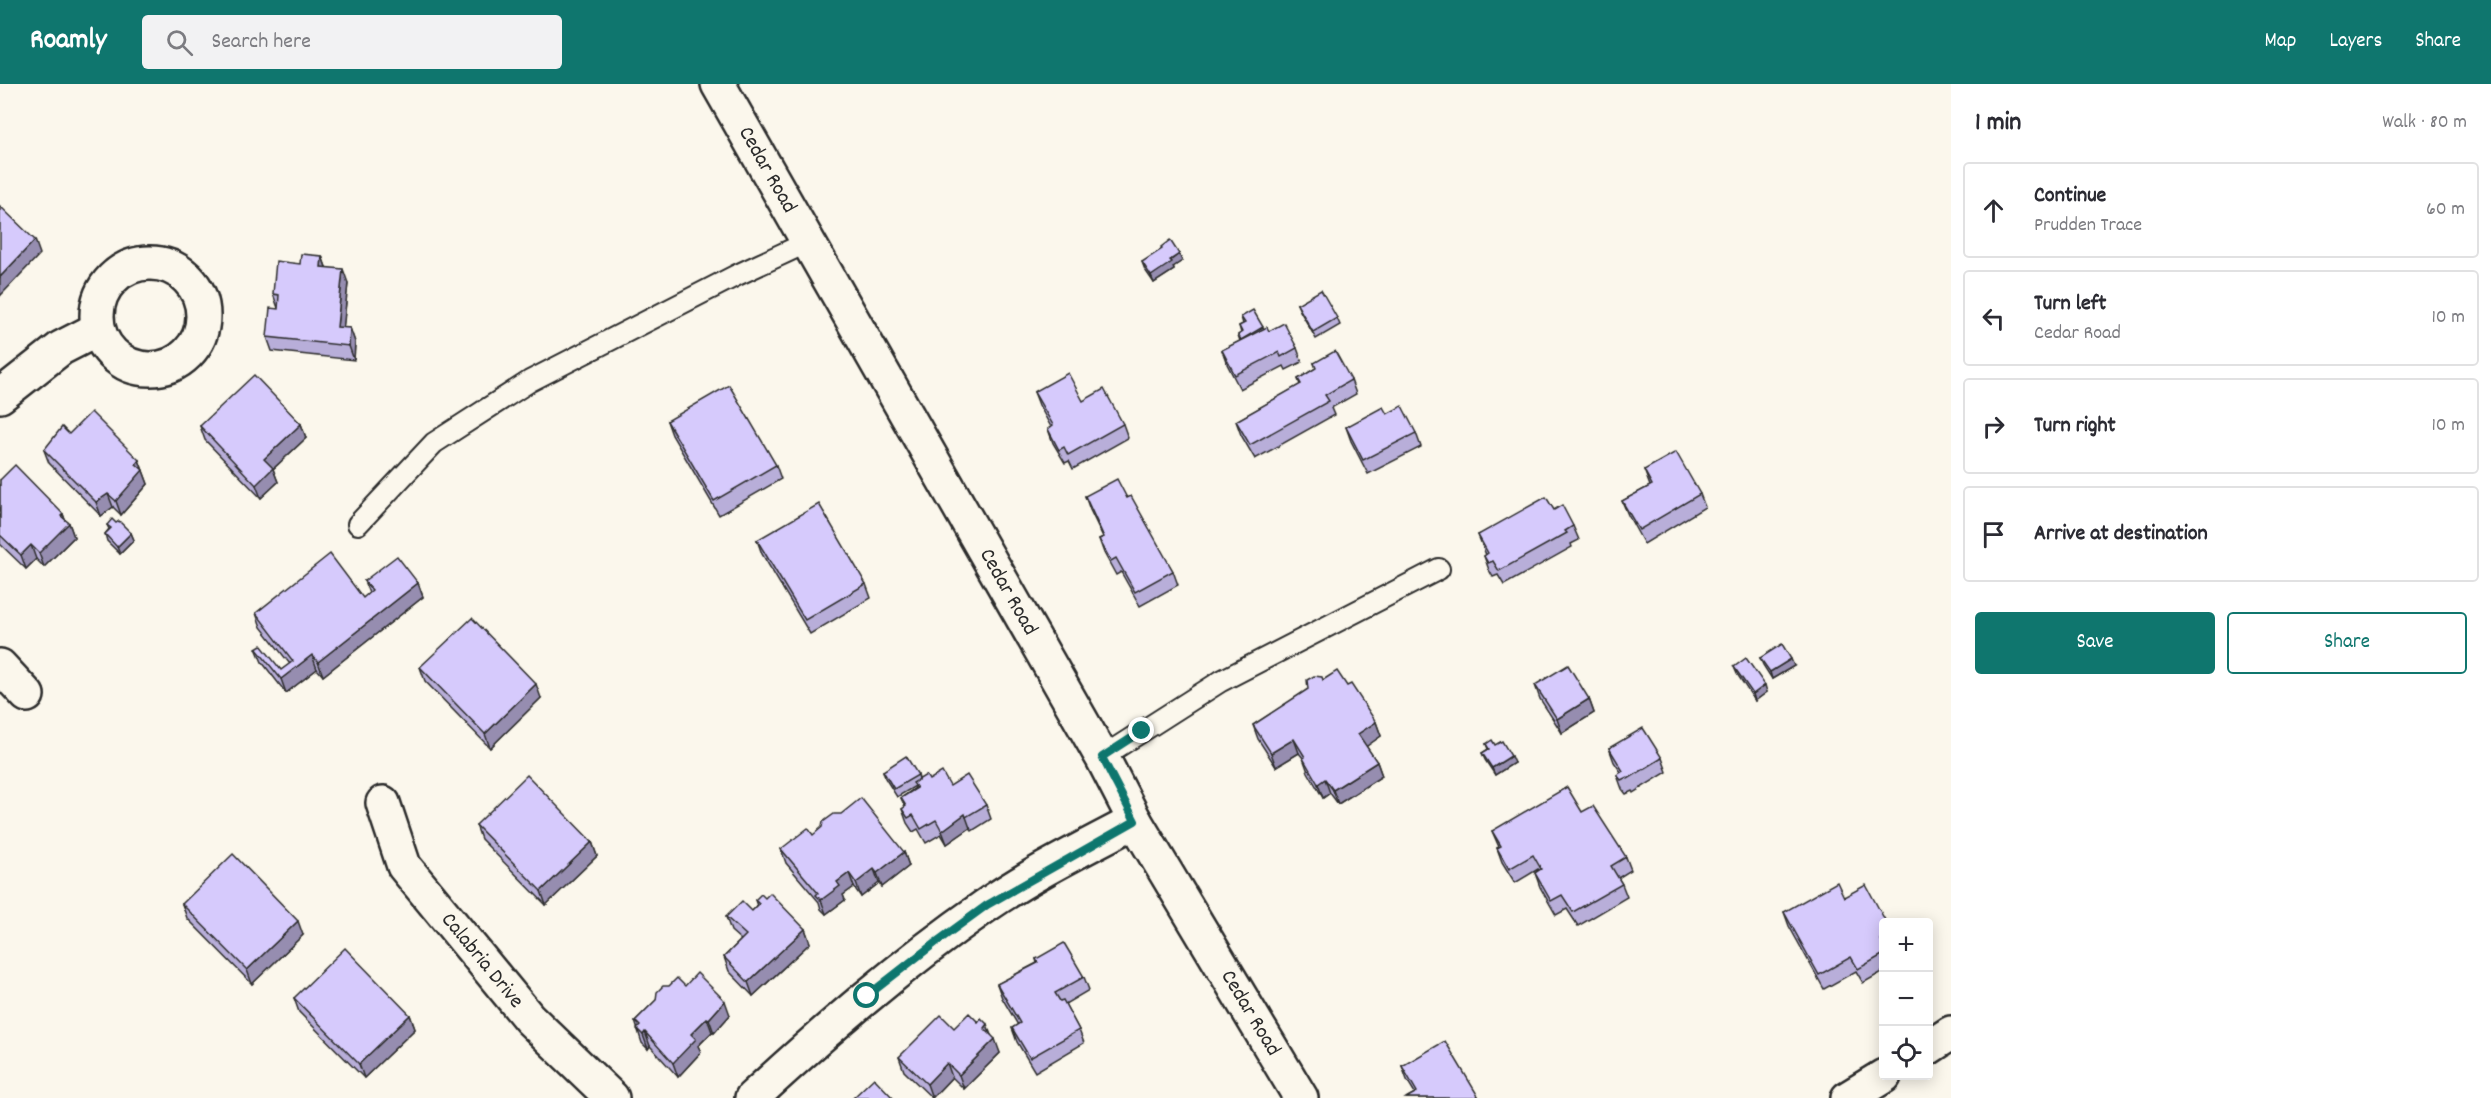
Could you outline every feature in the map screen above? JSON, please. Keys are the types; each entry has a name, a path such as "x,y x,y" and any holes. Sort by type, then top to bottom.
{"street":[{"name":"Cedar Road","path":"718,84 1102,757 1135,821 1301,1098"},
{"path":"0,396 61,348 98,329"},
{"path":"0,666 27,694"},
{"name":"Calabria Drive","path":"383,803 404,866 529,1018 612,1098"},
{"path":"752,1098 834,1023 943,936 996,900 1135,821"},
{"path":"1933,1045 1951,1034"},
{"path":"1848,1098 1879,1079"}],"lane":[{"path":"358,524 434,443 530,381 736,275 808,242"},
{"path":"1102,757 1221,681 1439,569"}],"building":[{"path":"0,206 35,240 0,277"},
{"path":"1170,240 1179,254 1170,260 1172,262 1151,276 1142,262 1162,249 1161,247"},
{"path":"301,254 322,256 321,267 343,269 337,327 350,328 349,346 267,337 270,308 278,309 279,295 273,294 276,261 300,264"},
{"path":"1321,290 1337,318 1313,332 1297,304"},
{"path":"1253,310 1263,327 1241,340 1238,335 1242,332 1239,326 1245,323 1241,317"},
{"path":"1284,323 1297,348 1281,357 1279,352 1235,375 1222,350 1267,327 1269,331"},
{"path":"1335,351 1351,380 1325,395 1329,401 1250,445 1236,421 1301,384 1298,379 1316,368 1314,363"},
{"path":"1068,373 1083,401 1104,389 1123,424 1068,455 1064,447 1059,450 1048,429 1053,425 1034,392"},
{"path":"254,375 301,424 264,459 273,468 256,485 200,426"},
{"path":"729,385 776,465 714,501 667,421"},
{"path":"1402,406 1416,433 1363,460 1346,427 1383,407 1387,414"},
{"path":"91,412 139,460 136,464 143,470 116,501 108,494 96,502 44,450 62,427 69,434"},
{"path":"1676,452 1700,494 1639,530 1622,501 1652,485 1644,470"},
{"path":"15,465 69,523 39,553 31,545 21,555 0,535 0,480"},
{"path":"1117,479 1127,498 1131,496 1173,571 1135,592 1116,558 1111,561 1099,539 1104,537 1085,496"},
{"path":"1546,497 1554,510 1562,505 1573,526 1565,531 1567,533 1499,571 1493,561 1488,563 1484,556 1488,553 1478,535"},
{"path":"819,504 866,584 805,620 757,540"},
{"path":"112,519 116,523 119,521 131,533 117,547 105,534 111,528 107,525"},
{"path":"330,554 363,598 372,590 364,581 397,556 418,583 318,662 312,655 281,679 256,648 261,645 281,670 293,661 256,613"},
{"path":"472,618 536,684 485,734 420,667"},
{"path":"1782,644 1791,659 1770,672 1760,658"},
{"path":"1746,658 1765,685 1753,694 1734,667"},
{"path":"1568,665 1589,699 1557,719 1535,685"},
{"path":"1337,671 1347,686 1351,684 1376,722 1358,734 1377,762 1333,790 1325,779 1318,784 1294,739 1271,753 1253,725 1308,689 1307,680 1314,676 1322,677 1323,680"},
{"path":"1643,728 1662,758 1628,779 1627,777 1621,780 1617,775 1623,771 1609,748"},
{"path":"1492,740 1495,745 1502,741 1511,756 1492,768 1482,753 1489,749 1486,744"},
{"path":"906,756 918,775 894,789 883,771"},
{"path":"942,772 950,786 967,775 986,805 966,817 965,814 942,831 936,820 921,829 913,815 908,818 902,809 906,806 901,798 917,788 913,783 926,775 929,780"},
{"path":"527,775 592,842 541,891 476,825"},
{"path":"1567,787 1582,812 1593,806 1626,857 1611,866 1622,884 1573,912 1562,895 1551,901 1535,873 1541,869 1533,855 1509,869 1497,848 1501,846 1492,831"},
{"path":"861,798 904,852 877,873 874,869 856,883 849,873 837,882 840,886 821,900 816,895 818,893 781,849 808,828 813,835 822,827 823,822 834,814 841,814"},
{"path":"233,854 298,921 247,970 182,904"},
{"path":"1837,882 1844,897 1866,885 1884,918 1879,918 1879,957 1858,969 1851,957 1819,975 1784,912"},
{"path":"770,893 805,929 748,982 724,957 746,935 726,917 742,901 752,911 759,904 755,900 761,894 765,898"},
{"path":"1064,943 1084,977 1055,993 1060,1001 1063,1000 1079,1030 1030,1058 1012,1028 1020,1023 997,984 1038,963 1036,959"},
{"path":"345,948 410,1015 359,1064 294,998"},
{"path":"697,973 725,1001 691,1034 696,1039 673,1063 645,1032 643,1035 637,1029 640,1026 635,1021 656,1000 657,992 663,986 669,986 677,978 685,986"},
{"path":"969,1013 978,1022 981,1018 987,1024 984,1028 995,1039 959,1075 947,1063 927,1084 899,1057 941,1015 954,1028"},
{"path":"1445,1041 1478,1096 1475,1098 1406,1098 1417,1092 1402,1066"},
{"path":"874,1078 893,1098 853,1098"}],"route":[{"path":"867,996 987,905 1082,849 1135,821 1102,757 1142,731"}]}
